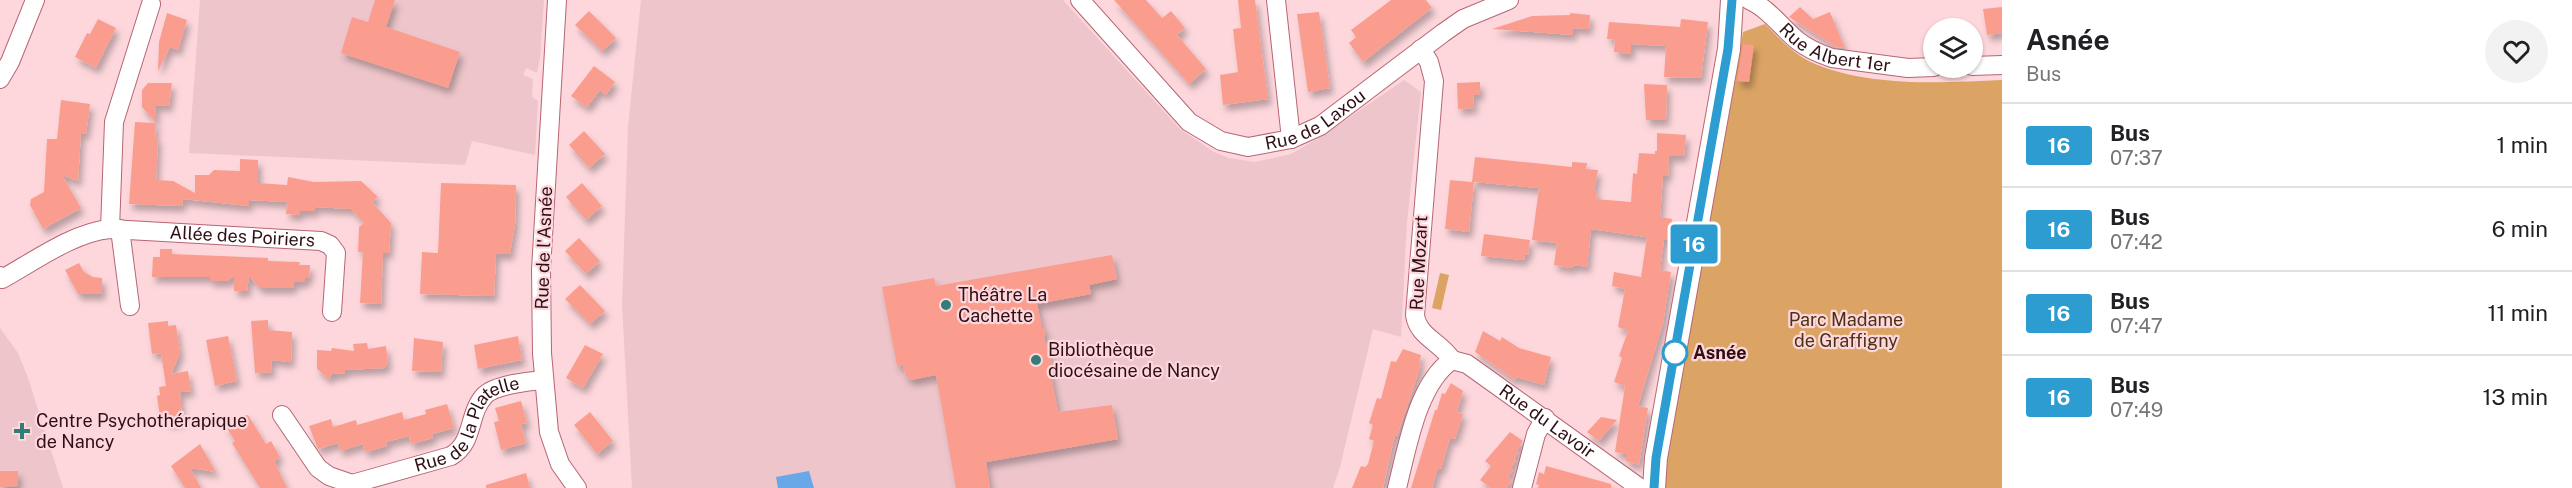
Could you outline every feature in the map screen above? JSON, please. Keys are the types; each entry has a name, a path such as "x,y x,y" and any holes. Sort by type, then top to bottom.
{"street":[{"path":"0,78 10,62 35,0"},
{"name":"Rue de l'Asnée","path":"556,0 541,270 544,380 546,414 553,450 577,488"},
{"name":"Rue de Laxou","path":"1080,0 1178,111 1199,129 1221,141 1235,146 1248,147 1291,139 1328,120 1463,19 1509,0"},
{"path":"1276,0 1291,139"},
{"path":"1654,488 1656,458 1728,49 1732,0"},
{"name":"Rue Albert 1er","path":"1749,0 1758,5 1799,42 1820,54 1832,58 1908,68 1923,67"},
{"path":"130,306 115,229 114,122 151,4"},
{"name":"Rue Mozart","path":"1421,49 1432,69 1434,81 1418,265 1416,323 1426,336 1445,349 1452,360"},
{"path":"1983,66 2002,65"},
{"name":"Allée des Poiriers","path":"1,277 82,236 115,229 321,241 330,245 336,253 332,312"},
{"path":"1397,488 1411,434 1423,400 1435,377 1452,360"},
{"name":"Rue du Lavoir","path":"1452,360 1467,364 1640,488"},
{"name":"Rue de la Platelle","path":"282,415 318,468 336,480 351,484 451,456 462,449 478,407 487,393 526,381 544,380"},
{"path":"1522,488 1536,434 1545,418"}],"shaded area":[{"path":"200,0 544,0 537,73 526,68 523,75 533,79 532,97 538,101 535,155 472,141 465,165 189,153"},
{"path":"641,0 1063,0 1180,129 1214,152 1229,158 1255,162 1291,154 1322,136 1404,80 1421,92 1407,222 1401,337 1373,329 1333,488 632,488 622,305 628,127"},
{"name":"Centre Psychothérapique de Nancy","path":"0,328 18,353 28,378 63,488 0,488"}],"green space":[{"name":"Parc Madame de Graffigny","path":"1765,24 1788,47 1815,64 1860,77 1907,82 2002,80 2002,488 1664,488 1688,324 1743,32"},
{"path":"1440,273 1449,275 1441,310 1432,308"}],"water":[{"path":"809,471 814,488 778,488 776,477"}],"building":[{"path":"375,0 395,0 386,27 460,52 448,88 341,53 352,17 368,22"},
{"path":"1114,0 1146,0 1162,18 1171,11 1185,28 1177,35 1206,69 1189,84"},
{"path":"1238,0 1255,0 1268,99 1223,105 1220,75 1238,72 1233,29 1241,28"},
{"path":"1391,0 1426,0 1432,8 1363,62 1349,43 1356,37 1351,30"},
{"path":"1800,7 1813,19 1830,12 1845,48 1836,47 1789,17"},
{"path":"2002,7 2002,33 1987,35 1983,9"},
{"path":"589,11 616,38 602,51 575,25"},
{"path":"1319,12 1330,88 1308,92 1297,14"},
{"path":"167,13 187,20 178,50 170,47 158,71 159,42"},
{"path":"1570,13 1590,15 1589,29 1573,28 1573,35 1492,29 1532,16 1570,15"},
{"path":"98,19 116,28 96,68 75,57 87,33 90,34"},
{"path":"1681,19 1708,22 1701,78 1664,77 1666,46 1631,44 1631,54 1619,54 1619,52 1614,52 1615,40 1607,39 1609,22 1680,27"},
{"path":"1743,44 1754,45 1749,82 1737,81"},
{"path":"594,66 615,82 606,95 600,90 587,107 571,96"},
{"path":"1480,82 1480,95 1473,95 1474,108 1458,109 1457,83"},
{"path":"148,83 172,83 169,106 156,105 156,123 142,107 142,90"},
{"path":"1644,84 1667,85 1666,120 1646,120"},
{"path":"61,100 90,104 86,134 81,133 78,181 62,175 81,208 43,229 30,205 31,199 44,192 47,139 57,139"},
{"path":"135,122 156,123 155,138 158,138 156,180 173,181 195,193 195,175 209,175 214,170 240,171 240,159 258,160 258,183 287,185 288,177 314,182 361,181 378,197 372,202 391,223 389,253 383,253 381,304 360,303 363,252 358,252 359,227 364,223 351,209 315,207 315,211 300,211 300,215 286,214 287,202 249,200 249,206 183,199 182,206 129,204"},
{"path":"584,131 605,154 589,168 569,145"},
{"path":"1657,133 1686,135 1684,156 1669,156 1668,176 1663,176 1660,217 1672,219 1669,240 1664,239 1660,270 1671,272 1663,323 1638,406 1648,408 1639,465 1626,461 1626,454 1615,452 1625,386 1614,382 1622,358 1619,356 1628,331 1618,327 1625,289 1612,286 1614,272 1641,277 1647,237 1591,229 1587,267 1575,265 1571,268 1554,265 1557,243 1532,240 1539,188 1474,182 1469,232 1445,229 1450,180 1472,182 1475,157 1572,167 1572,162 1587,163 1586,169 1598,170 1594,191 1597,191 1596,199 1631,202 1633,173 1637,174 1639,153 1655,154"},
{"path":"441,183 516,185 515,224 510,254 496,254 494,296 420,294 422,252 438,253"},
{"path":"582,183 602,206 586,220 566,197"},
{"path":"1484,234 1530,240 1528,255 1525,254 1524,260 1481,256"},
{"path":"579,238 600,261 586,274 565,251"},
{"path":"160,249 172,249 172,254 268,258 268,261 300,262 299,265 310,265 309,278 305,278 305,282 294,282 293,288 260,288 249,276 247,291 234,291 234,276 227,281 210,281 210,277 152,277 153,257 160,257"},
{"path":"1112,255 1117,279 1089,285 1091,294 1037,304 1042,328 1045,328 1044,338 1052,365 1049,365 1058,412 1112,405 1118,439 986,462 990,488 956,488 936,375 911,380 905,375 903,365 897,366 882,287 934,278 936,286"},
{"path":"79,263 84,272 93,277 102,278 102,294 78,294 65,270"},
{"path":"580,285 605,311 590,324 565,299"},
{"path":"268,320 268,330 292,332 291,362 271,360 272,372 255,373 251,321"},
{"path":"168,321 168,326 176,325 180,353 171,374 188,371 191,391 180,392 182,420 167,423 167,418 160,417 157,396 160,395 159,387 166,386 161,353 152,354 148,323"},
{"path":"1483,331 1500,341 1502,337 1519,348 1551,357 1544,385 1516,377 1515,380 1475,352"},
{"path":"228,336 237,381 215,386 206,340"},
{"path":"518,336 522,360 478,369 474,345"},
{"path":"414,338 443,342 441,372 412,371"},
{"path":"367,343 368,349 386,346 388,364 384,368 345,370 345,373 332,374 329,379 317,369 317,350 331,351 332,348 354,351 353,344"},
{"path":"585,345 603,354 583,388 566,378"},
{"path":"1403,349 1421,355 1419,364 1421,365 1397,436 1395,435 1383,488 1352,488 1361,466 1365,467 1368,464 1374,441 1369,439 1373,425 1369,423 1377,398 1381,399 1391,361 1396,362"},
{"path":"1451,383 1463,391 1457,412 1463,414 1455,439 1450,438 1441,469 1438,468 1432,488 1411,488 1435,410 1437,410 1442,393 1445,394"},
{"path":"521,401 527,423 521,424 526,443 501,450 494,422 499,421 495,408"},
{"path":"447,404 454,428 432,434 433,438 411,444 409,436 386,442 387,446 365,452 363,444 340,451 338,443 318,449 309,426 331,419 333,427 356,420 357,425 402,412 404,420 426,414 425,410"},
{"path":"590,412 613,441 597,454 574,425"},
{"path":"248,415 266,444 271,441 280,457 274,461 287,488 260,488 232,443 235,441 225,425"},
{"path":"1601,417 1617,420 1599,441 1587,432"},
{"path":"1510,432 1523,441 1517,450 1519,452 1511,468 1513,470 1508,477 1512,480 1506,488 1491,488 1480,480 1491,466 1485,461"},
{"path":"200,444 216,472 190,468 201,488 185,488 171,466"},
{"path":"1546,466 1611,484 1611,488 1538,488 1539,485 1536,484 1539,472 1544,474"},
{"path":"0,471 18,471 18,486 0,487"},
{"path":"526,473 530,488 486,488 486,485"}],"bus line":[{"name":"16","path":"1654,488 1656,458 1728,49 1732,0"}],"place":[{"name":"Théâtre La Cachette","path":"946,305"},
{"name":"Asnée","path":"1675,353"},
{"name":"Bibliothèque diocésaine de Nancy","path":"1036,360"},
{"name":"Centre Psychothérapique de Nancy","path":"22,431"}]}
